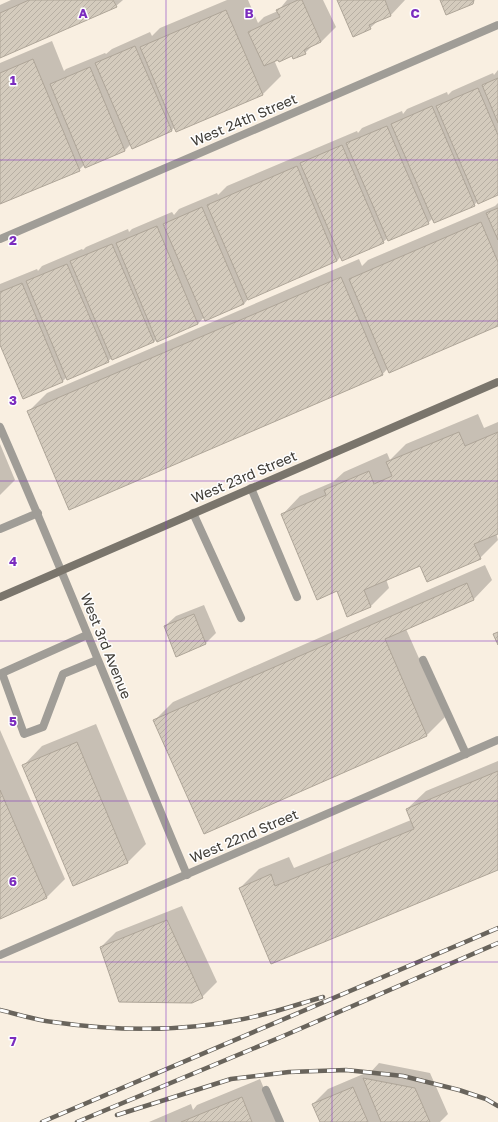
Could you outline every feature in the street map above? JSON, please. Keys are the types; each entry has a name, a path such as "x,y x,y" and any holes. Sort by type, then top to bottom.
{"street":[{"name":"West 24th Street","path":"0,239 498,25"},
{"name":"West 23rd Street","path":"0,597 498,382"},
{"name":"West 3rd Avenue","path":"0,427 38,513 186,875"},
{"path":"251,488 297,597"},
{"path":"0,529 38,513"},
{"path":"193,513 242,618"},
{"path":"87,635 2,672 24,734 43,727 63,674 97,660"},
{"path":"423,660 466,754"},
{"name":"West 22nd Street","path":"0,955 498,740"},
{"path":"266,1090 280,1122"}],"building":[{"path":"29,0 113,0 117,7 0,58 0,13"},
{"path":"298,0 302,0 321,42 304,50 306,54 293,59 292,56 279,62 278,60 264,66 248,32 280,17 276,10"},
{"path":"337,0 385,0 391,16 369,25 371,29 353,37"},
{"path":"440,0 474,0 473,4 446,15"},
{"path":"226,10 263,95 176,132 140,47"},
{"path":"135,46 172,131 132,149 95,63"},
{"path":"33,59 80,171 0,204 0,73"},
{"path":"90,67 125,151 85,168 50,84"},
{"path":"498,78 498,123 482,85"},
{"path":"478,88 498,135 498,195 478,204 436,106"},
{"path":"432,106 475,206 434,223 391,124"},
{"path":"387,126 429,224 388,241 346,143"},
{"path":"342,145 384,243 342,261 300,163"},
{"path":"297,166 337,261 248,300 207,205"},
{"path":"202,207 244,304 205,321 163,224"},
{"path":"498,208 498,240 486,213"},
{"path":"481,222 498,262 498,326 389,373 349,279"},
{"path":"157,226 198,324 157,342 116,243"},
{"path":"112,244 154,342 112,360 70,261"},
{"path":"67,264 109,362 67,380 26,281"},
{"path":"341,277 383,375 69,510 27,411"},
{"path":"22,283 63,382 23,399 0,345 0,292"},
{"path":"459,432 465,446 498,432 498,534 474,544 481,559 427,582 420,566 364,590 371,607 347,617 337,591 317,600 281,514 326,495 324,490 369,471 374,484 392,476 386,462"},
{"path":"467,583 474,600 385,639 427,736 204,834 153,720"},
{"path":"194,614 206,644 176,657 164,626"},
{"path":"498,632 498,645 493,634"},
{"path":"77,742 128,863 73,886 22,765"},
{"path":"498,771 498,870 271,964 239,888 271,874 275,886 414,829 406,809"},
{"path":"0,790 47,898 0,919"},
{"path":"167,920 203,998 192,1003 119,1002 100,947"},
{"path":"363,1078 415,1088 430,1122 381,1122"},
{"path":"353,1087 368,1122 320,1122 312,1104"},
{"path":"242,1097 252,1122 181,1122"}],"railway":[{"path":"42,1122 498,928"},
{"path":"77,1122 281,1037 498,943"},
{"path":"0,1010 40,1020 79,1025 105,1028 158,1029 210,1025 236,1021 323,997"},
{"path":"117,1115 231,1079 289,1072 346,1070 403,1076 459,1090 486,1099 498,1106"}]}
